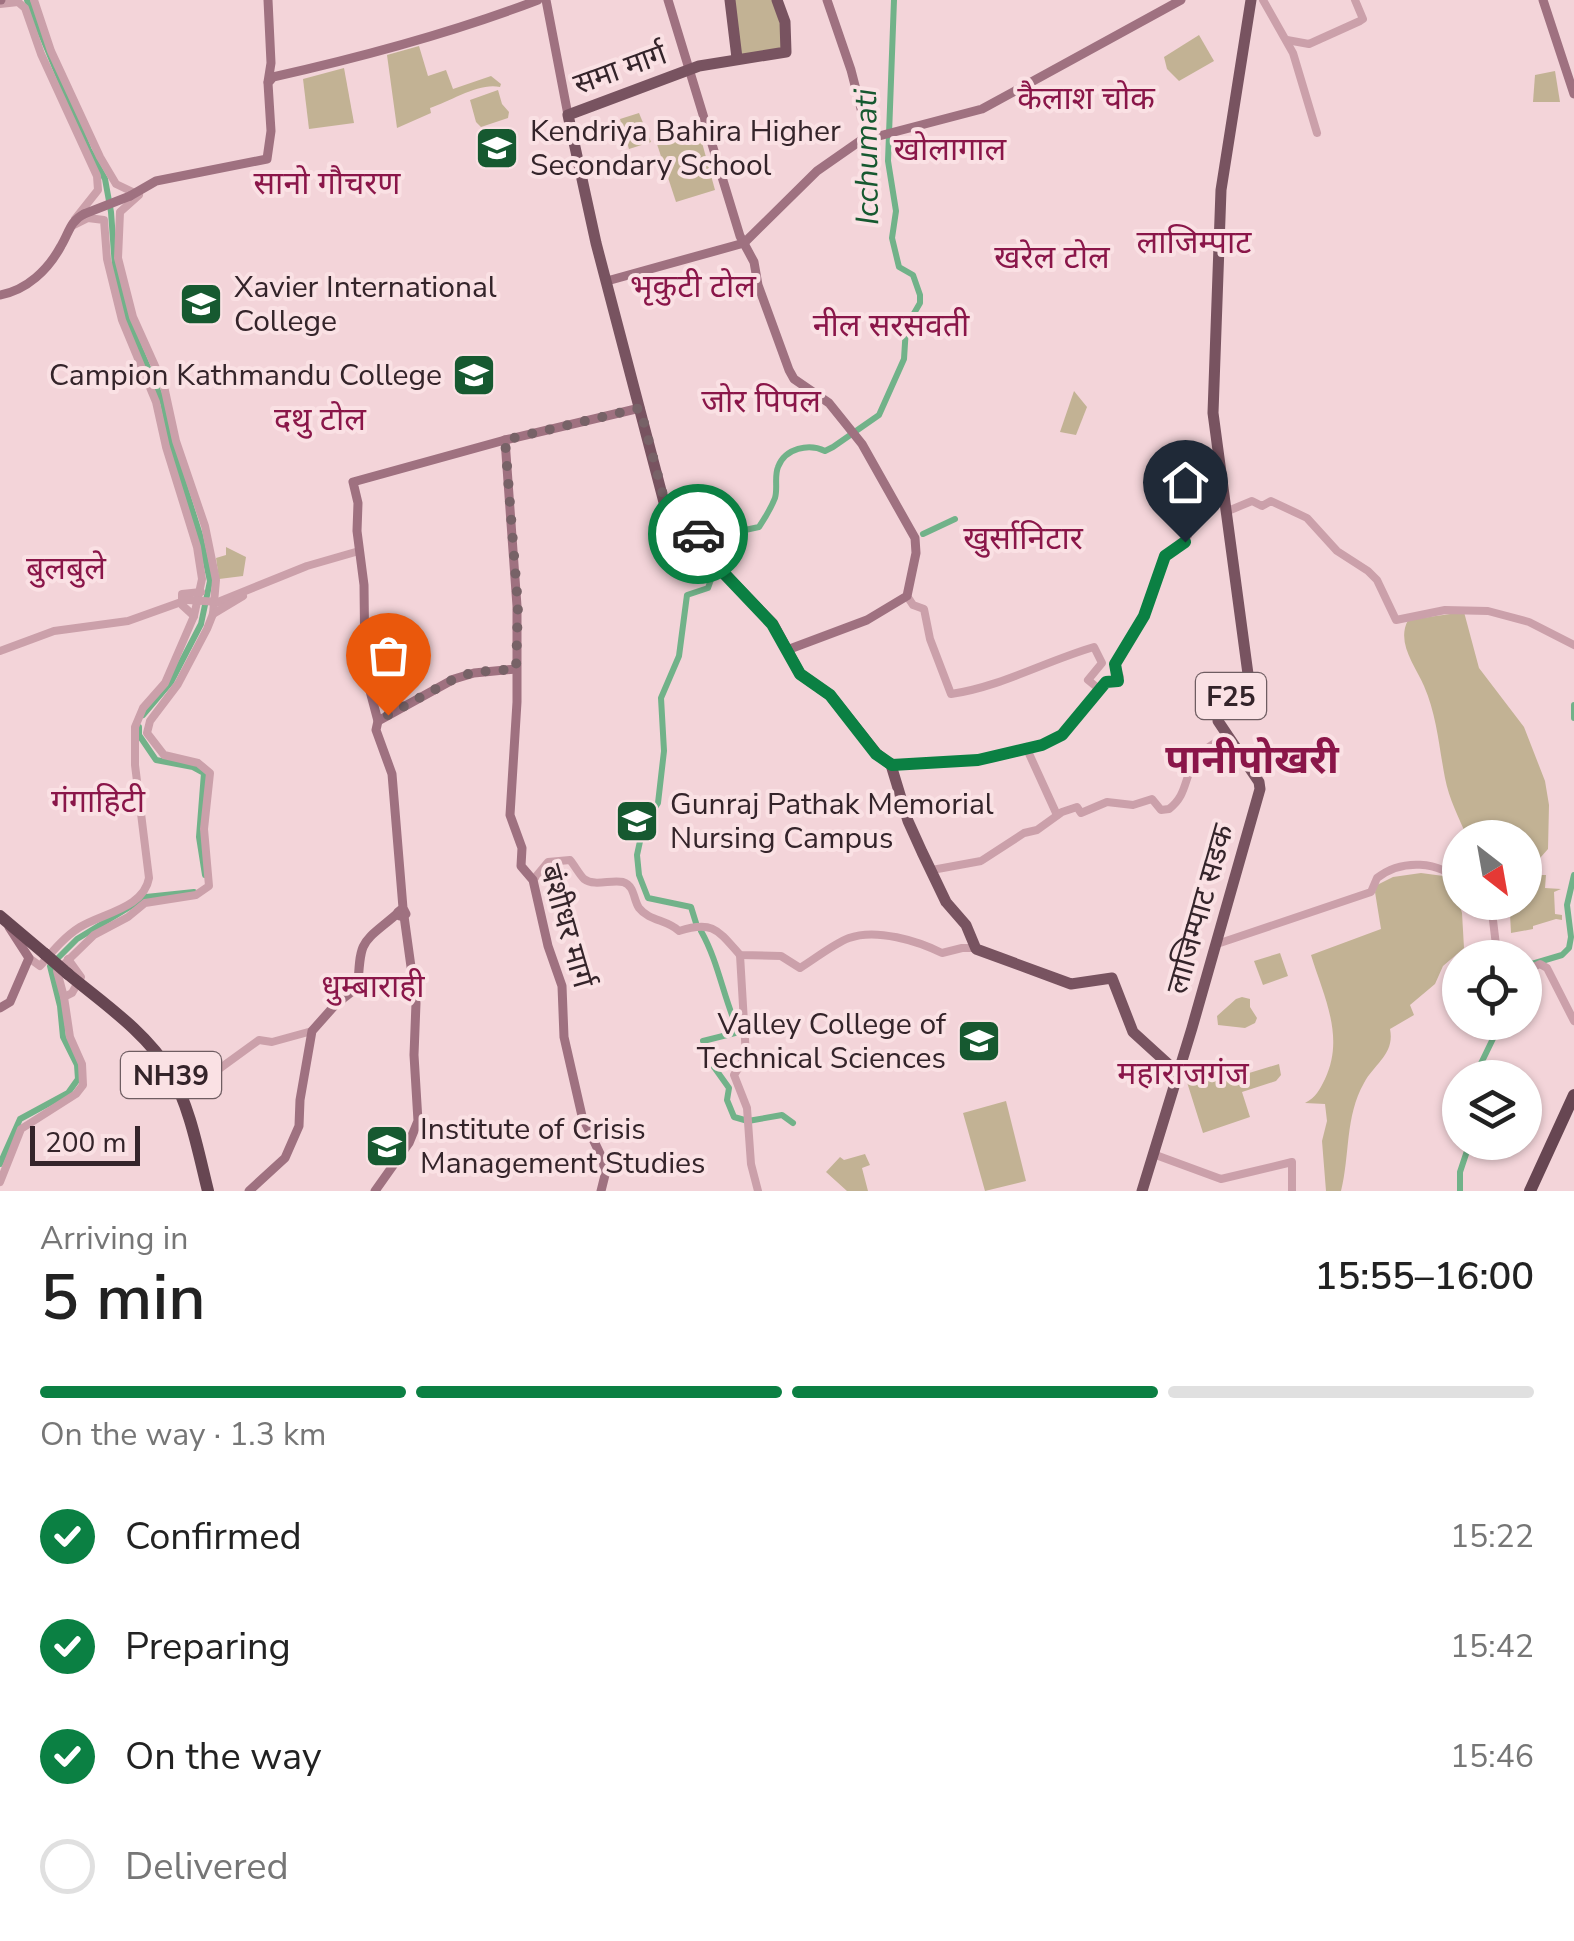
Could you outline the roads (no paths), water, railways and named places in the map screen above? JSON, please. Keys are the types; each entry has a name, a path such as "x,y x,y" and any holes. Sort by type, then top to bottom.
{"highway":[{"name":"NH39","path":"3,919 51,950 80,984 153,1048 180,1092 208,1191"},
{"path":"1530,1191 1574,1095"}],"main road":[{"path":"0,295 27,285 58,252 76,220 156,182 267,159 271,118 268,0"},
{"path":"268,83 272,77 384,50 538,0"},
{"path":"546,0 607,281 667,510 693,529 715,562 772,624 800,674 830,695 876,754 892,765 908,821 946,902 966,925 976,948 1077,985 1112,978 1133,1032 1178,1073"},
{"path":"668,0 785,363 794,380 830,403 867,453 915,538 916,553 907,596 868,620 787,650"},
{"path":"730,0 737,58 786,52 786,22 777,0"},
{"path":"827,0 868,136"},
{"path":"607,281 744,242 824,165 868,136 982,110 1181,0"},
{"path":"1542,0 1574,94"},
{"name":"F25","path":"1226,736 1218,714 1246,683 1248,674 1213,413 1220,190 1250,4"},
{"path":"708,63 732,51 736,34"},
{"name":"समा मार्ग","path":"568,114 708,63 737,58"},
{"path":"271,63 281,75"},
{"path":"375,1191 409,1144 418,1119 416,1003 402,912 397,804 365,672 364,585 353,482 640,408"},
{"name":"बंशीधर मार्ग","path":"505,440 518,606 510,814 522,848 521,866 533,880 546,940 562,986 564,1037 582,1116 603,1160 601,1191"},
{"path":"378,721 454,679 474,672 516,669"},
{"name":"लाजिम्पाट सडक","path":"1142,1191 1260,789 1226,736"},
{"path":"248,1191 285,1158 299,1126 312,1031 358,987 358,958 368,936 402,912"},
{"path":"0,1008 10,1002 29,958 3,919"}],"street":[{"path":"0,1182 20,1129 71,1098 83,1085 82,1064 70,1037 58,972 68,966 98,925 124,919 145,903 196,896 209,886 204,829 210,773 198,763 164,755 147,733 150,721 178,684 213,614 216,590 211,551 176,441 169,401 133,316 118,258 120,212 114,180 51,50 34,0"},
{"path":"1263,0 1300,71 1317,134"},
{"path":"1287,40 1309,44 1363,20 1355,0"},
{"path":"0,1 21,2 94,169 107,259 122,320 156,402 197,547 201,592 165,682 136,720 134,766 149,878 146,891 98,925 51,950 40,966 29,958"},
{"path":"114,180 135,194 120,212"},
{"path":"76,220 98,190"},
{"path":"76,220 104,220"},
{"path":"892,765 978,760 1042,745 1062,735 1106,682 1119,680 1115,664 1144,616 1165,556 1188,536 1195,493 1192,473 1217,453"},
{"path":"1228,511 1252,501 1262,506 1271,500 1307,518 1336,551 1377,580 1396,620 1445,610 1488,611 1528,622 1574,646"},
{"path":"0,650 54,631 128,621 184,601 218,602 306,566 359,551"},
{"path":"216,590 246,592"},
{"path":"194,616 182,594 201,592"},
{"path":"213,614 237,602 246,592"},
{"path":"907,596 913,605 922,606 951,694 1094,648 1102,663 1088,679 1099,689"},
{"path":"932,870 981,861 1076,807 1081,813 1108,802 1132,805 1152,799 1161,810 1169,809 1186,790 1192,764 1226,736"},
{"path":"1026,747 1057,815"},
{"path":"533,880 548,862 570,860 583,878 592,882 624,882 632,888 640,910 679,931 711,926 740,956 746,1056 734,1075 747,1108 751,1164 758,1191"},
{"path":"1217,944 1371,892 1377,878 1394,869 1442,868"},
{"path":"740,956 781,956 800,968 849,938 888,934 942,954 976,948"},
{"path":"1542,966 1574,1021"},
{"path":"64,997 80,984"},
{"path":"180,1092 258,1040 272,1042 312,1031"},
{"path":"1153,1154 1221,1180 1292,1162 1292,1191"}],"waterway":[{"path":"27,0 89,150 105,179 115,267 127,318 163,403 210,581 201,624 171,682 143,715"},
{"name":"Icchumati","path":"696,923 691,907 648,898 639,875 637,855 644,823 658,803 664,751 661,698 679,656 687,595 708,588 718,560 736,549 745,530 759,527 775,498 777,471 786,455 805,448 825,451 879,415 904,359 906,327 920,303 913,275 899,267 892,238 896,211 888,161 894,0"},
{"path":"923,534 955,519"},
{"path":"1574,705 1574,718"},
{"path":"139,727 139,735 156,760 204,773 199,837 205,875"},
{"path":"1542,961 1562,955 1569,948 1567,905 1574,875"},
{"path":"0,1164 20,1119 68,1093 78,1079 77,1065 63,1037 50,966 77,939 146,897 194,892"},
{"name":"Icchumati","path":"701,931 738,1030"},
{"name":"Icchumati","path":"703,1041 735,1033"},
{"path":"1483,1060 1492,1040"},
{"name":"Icchumati","path":"704,1045 709,1060 729,1088 727,1100 734,1117 748,1121 782,1115 793,1123"},
{"path":"1460,1191 1464,1160"}],"place":[{"name":"Kendriya Bahira Higher Secondary School","path":"497,148"},
{"name":"Xavier International College","path":"201,304"},
{"name":"Campion Kathmandu College","path":"474,375"},
{"name":"Gunraj Pathak Memorial Nursing Campus","path":"637,821"},
{"name":"Valley College of Technical Sciences","path":"979,1041"},
{"name":"Institute of Crisis Management Studies","path":"387,1146"}],"district":[{"name":"कैलाश चोक","path":"1086,98"},
{"name":"खोलागाल","path":"950,149"},
{"name":"सानो गौचरण","path":"327,183"},
{"name":"लाजिम्पाट","path":"1194,242"},
{"name":"खरेल टोल","path":"1052,257"},
{"name":"भृकुटी टोल","path":"693,286"},
{"name":"नील सरसवती","path":"891,325"},
{"name":"जोर पिपल","path":"761,401"},
{"name":"दथु टोल","path":"320,419"},
{"name":"खुर्सानिटार","path":"1023,538"},
{"name":"बुलबुले","path":"66,568"},
{"name":"पानीपोखरी","path":"1252,759"},
{"name":"गंगाहिटी","path":"98,801"},
{"name":"धुम्बाराही","path":"373,986"},
{"name":"महाराजगंज","path":"1183,1073"}]}
